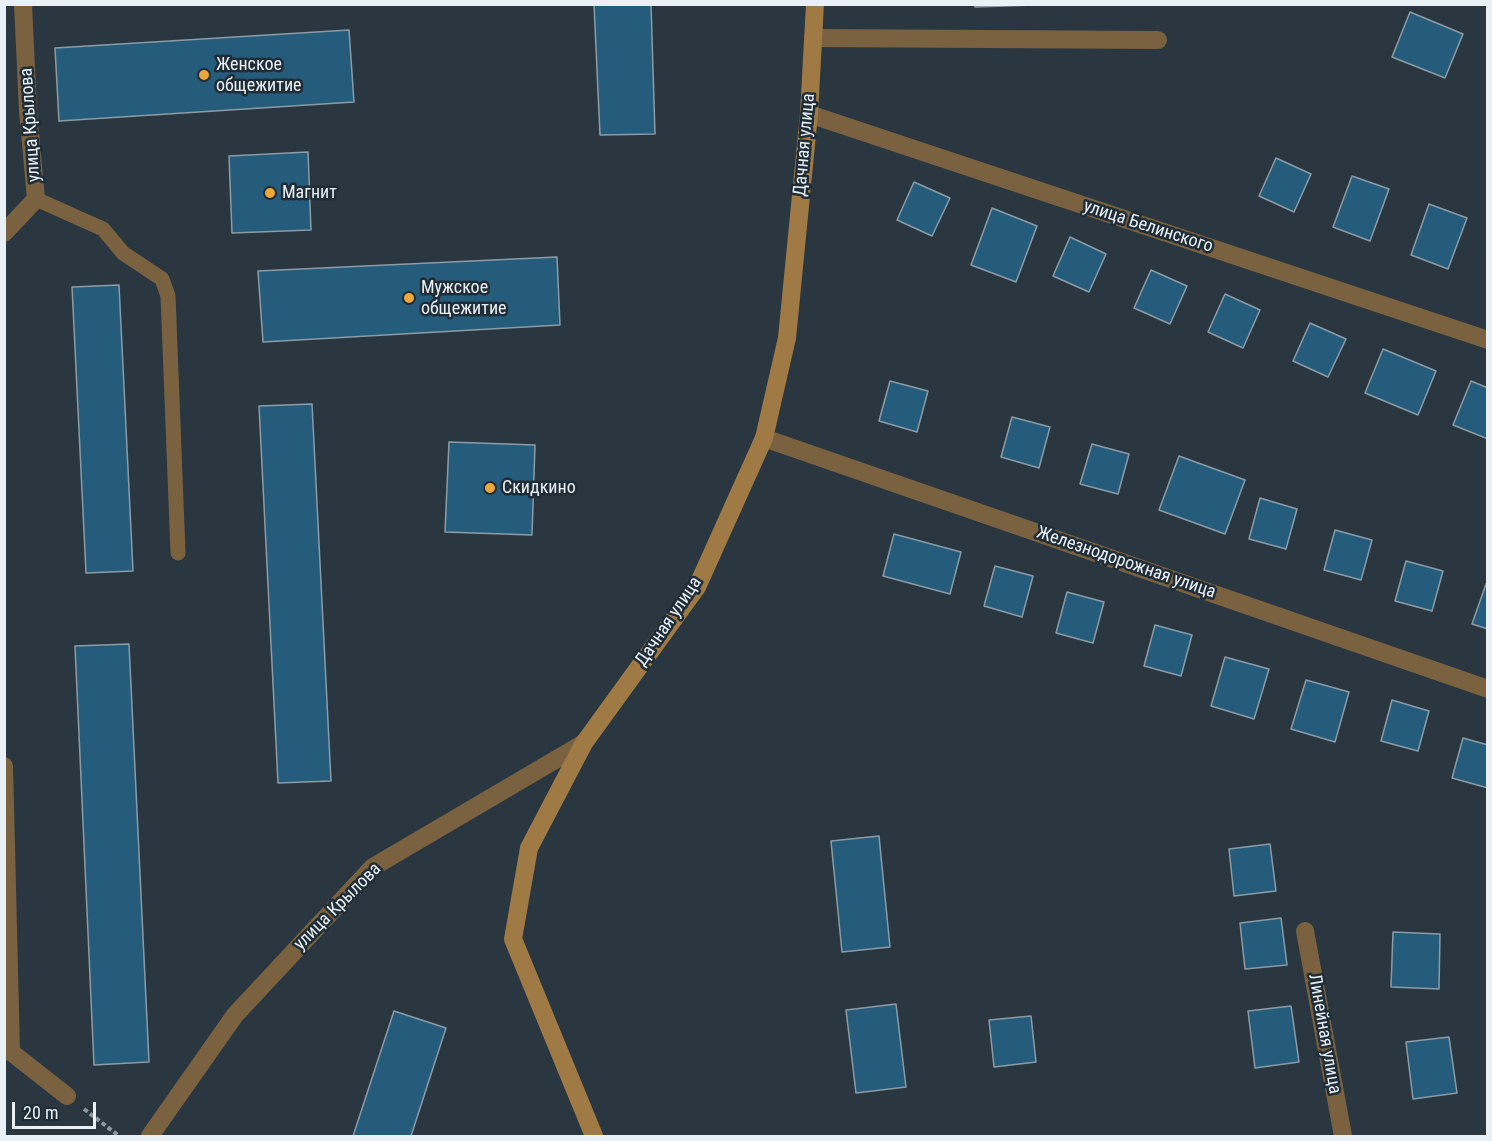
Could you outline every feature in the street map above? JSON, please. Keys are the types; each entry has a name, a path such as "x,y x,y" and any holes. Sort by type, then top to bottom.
{"street":[{"name":"улица Крылова","path":"4,233 36,199 28,111 23,4"},
{"name":"Дачная улица","path":"594,1137 513,939 529,848 584,743 697,587 764,438 787,338 809,114 815,4"},
{"path":"813,38 1158,40"},
{"name":"улица Белинского","path":"809,114 1488,340"},
{"name":"Железнодорожная улица","path":"764,438 1488,689"},
{"name":"улица Крылова","path":"150,1137 235,1015 373,867 584,743"},
{"path":"4,766 11,1052 67,1096"},
{"name":"Линейная улица","path":"1305,931 1343,1137"}],"lane":[{"path":"36,199 103,229 123,253 162,279 168,296 178,553"}],"path":[{"path":"67,1096 118,1137"}],"building":[{"path":"594,4 651,4 655,134 600,135"},
{"path":"975,4 1064,4 975,7"},
{"path":"1410,12 1463,34 1445,78 1392,57"},
{"name":"Женское общежитие","path":"349,30 354,102 59,121 55,48"},
{"name":"Магнит","path":"308,152 311,230 232,233 229,156"},
{"path":"1276,158 1311,174 1294,212 1259,196"},
{"path":"1352,176 1389,189 1370,241 1333,227"},
{"path":"914,182 950,198 932,236 897,220"},
{"path":"1429,204 1467,218 1448,269 1411,255"},
{"path":"992,208 1037,226 1016,282 971,265"},
{"path":"1070,237 1106,254 1089,292 1053,276"},
{"name":"Мужское общежитие","path":"557,257 560,325 263,342 258,271"},
{"path":"1151,270 1187,286 1170,324 1134,308"},
{"path":"119,285 133,571 86,573 72,287"},
{"path":"1225,294 1260,310 1243,348 1208,332"},
{"path":"1310,323 1346,339 1328,377 1293,361"},
{"path":"1383,349 1436,371 1418,415 1365,393"},
{"path":"890,381 928,391 917,432 879,421"},
{"path":"1471,381 1488,388 1488,439 1453,425"},
{"path":"312,404 331,781 278,783 259,406"},
{"path":"1012,417 1050,427 1039,468 1001,457"},
{"name":"Скидкино","path":"449,442 535,445 532,535 445,532"},
{"path":"1092,444 1129,454 1118,494 1080,484"},
{"path":"1179,456 1245,480 1225,534 1159,510"},
{"path":"1260,498 1297,509 1286,549 1249,539"},
{"path":"1335,530 1372,540 1361,580 1324,570"},
{"path":"894,534 961,552 950,594 883,576"},
{"path":"1406,561 1443,571 1432,611 1395,601"},
{"path":"995,566 1033,576 1022,617 984,606"},
{"path":"1486,584 1488,584 1488,629 1472,624"},
{"path":"1067,592 1104,602 1093,643 1056,633"},
{"path":"1155,625 1192,635 1181,676 1144,666"},
{"path":"129,644 149,1062 94,1065 75,646"},
{"path":"1225,657 1269,669 1254,719 1211,706"},
{"path":"1306,680 1349,692 1335,742 1291,729"},
{"path":"1392,700 1429,711 1418,751 1381,741"},
{"path":"1463,738 1488,745 1488,788 1452,778"},
{"path":"879,836 890,947 842,952 831,841"},
{"path":"1270,844 1276,891 1234,896 1229,849"},
{"path":"1281,918 1287,965 1245,969 1240,923"},
{"path":"1393,932 1440,934 1439,989 1391,987"},
{"path":"896,1004 906,1087 856,1093 846,1010"},
{"path":"1291,1006 1299,1062 1255,1068 1248,1011"},
{"path":"394,1011 446,1028 411,1136 353,1136"},
{"path":"1031,1016 1036,1062 994,1067 989,1020"},
{"path":"1449,1037 1457,1093 1413,1099 1406,1042"}],"place":[{"name":"Женское общежитие","path":"204,75"},
{"name":"Магнит","path":"270,193"},
{"name":"Мужское общежитие","path":"409,298"},
{"name":"Скидкино","path":"490,488"}]}
